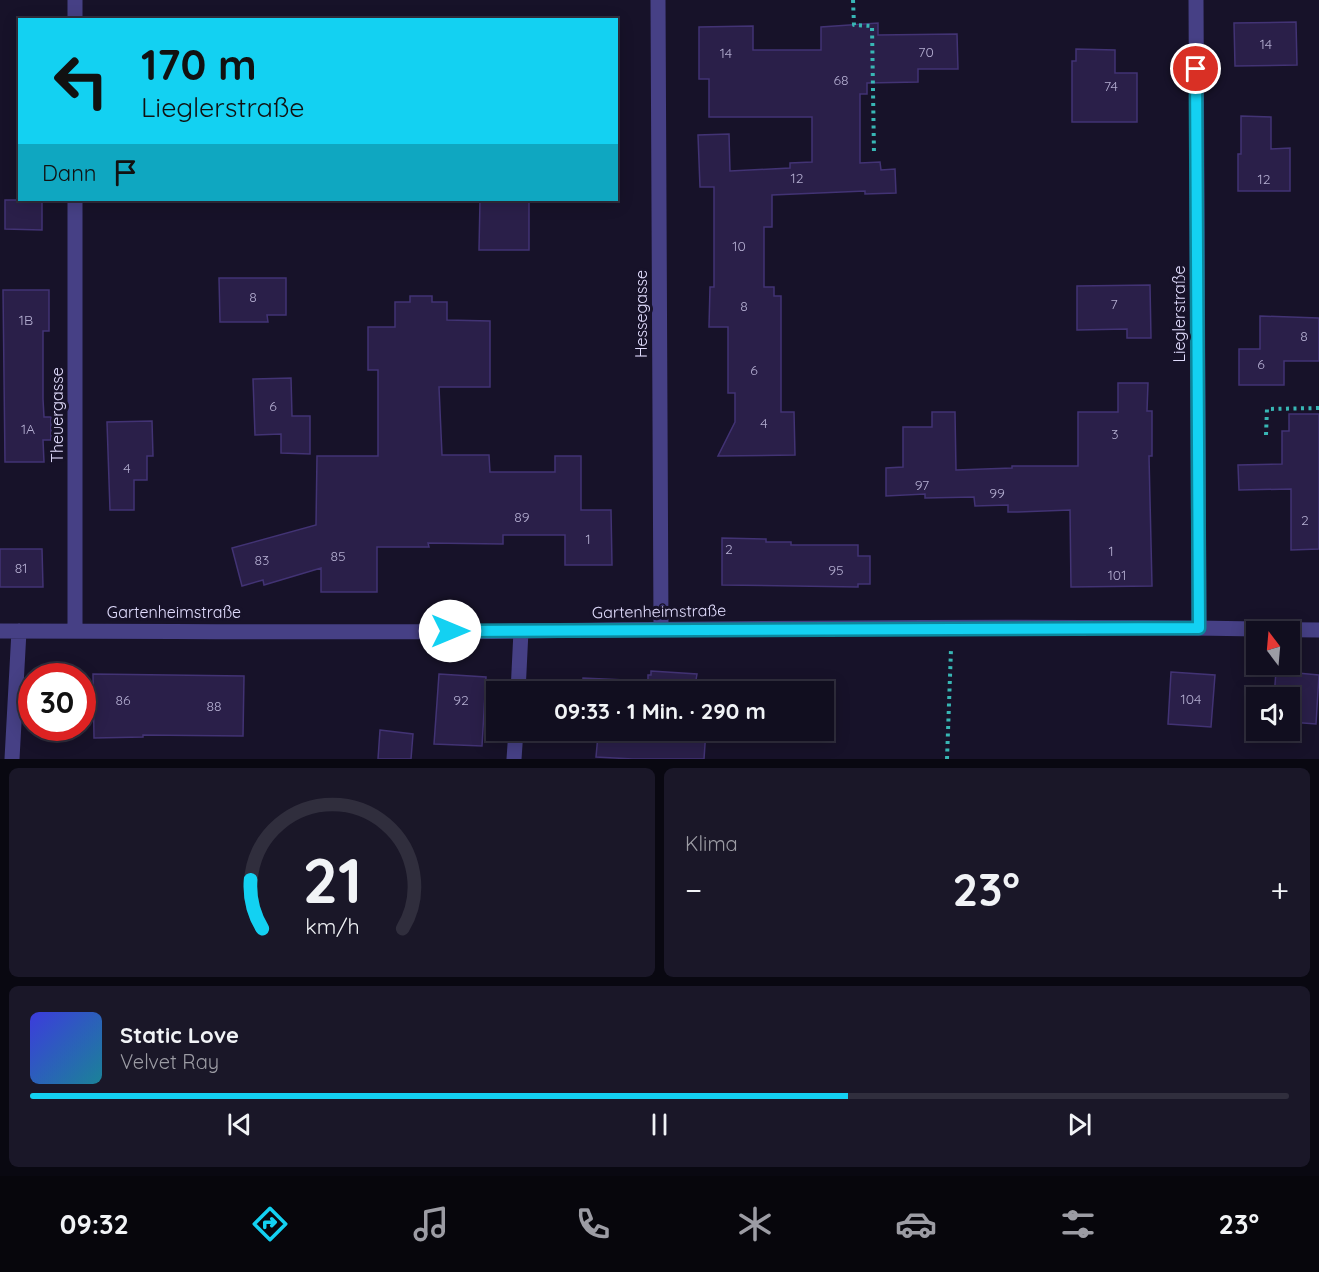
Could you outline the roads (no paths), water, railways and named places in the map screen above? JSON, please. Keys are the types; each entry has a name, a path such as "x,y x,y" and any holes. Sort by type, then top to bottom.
{"street":[{"path":"75,0 75,18"},
{"name":"Hessegasse","path":"658,0 661,629"},
{"name":"Lieglerstraße","path":"1196,0 1199,628"},
{"name":"Theuergasse","path":"75,201 75,630"},
{"name":"Gartenheimstraße","path":"0,631 952,628 1319,630"},
{"path":"12,759 19,631"},
{"path":"519,681 521,631"},
{"path":"514,759 515,741"}]}
